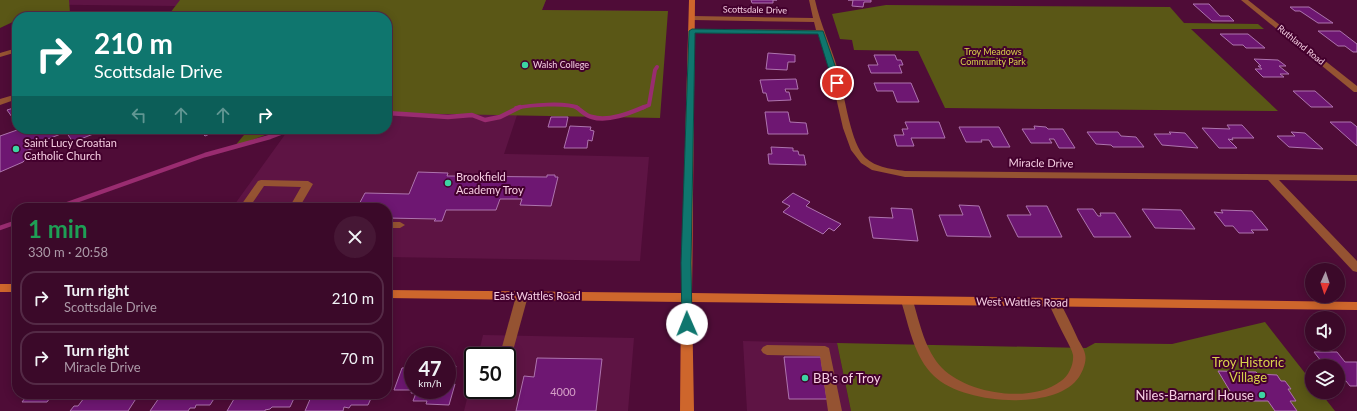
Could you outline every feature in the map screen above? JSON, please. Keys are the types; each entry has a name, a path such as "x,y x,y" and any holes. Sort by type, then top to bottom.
{"main road":[{"path":"687,411 686,263 692,0"},
{"path":"0,288 12,288"},
{"name":"East Wattles Road","path":"392,294 686,298"},
{"name":"West Wattles Road","path":"686,298 1357,306"}],"street":[{"path":"812,0 821,32"},
{"name":"Ruthland Road","path":"1244,0 1357,90"},
{"name":"Scottsdale Drive","path":"692,18 817,20"},
{"name":"Scottsdale Drive","path":"692,31 821,32"},
{"name":"Miracle Drive","path":"821,32 833,68 853,147 864,162 882,170 905,174 1357,178"},
{"path":"0,55 12,51"},
{"path":"0,102 12,98"},
{"path":"1271,178 1357,268"},
{"path":"247,203 261,183 308,184 297,203"},
{"path":"392,225 400,225"},
{"path":"508,347 522,296"},
{"path":"907,300 921,347 928,360 939,373 959,388 986,398 1028,404 1043,402 1057,396 1076,374 1079,354 1054,302"},
{"path":"767,350 825,351 835,411"}],"shaded area":[{"name":"Brookfield Academy Troy","path":"0,0 546,0 542,10 668,11 517,115 504,154 649,157 640,261 392,257 392,203 236,203 285,134 392,134 392,12 363,12 344,8 0,4"},
{"path":"483,335 634,338 628,411 464,411 467,399 516,399 516,347 480,347"},
{"path":"743,341 837,343 851,411 747,411"}],"green space":[{"path":"0,0 69,0 70,12 12,12 12,22 0,28"},
{"name":"Walsh College","path":"180,0 546,0 542,10 668,11 660,118 392,113 392,12 171,12"},
{"name":"Troy Meadows Community Park","path":"886,5 1170,7 1184,23 1258,24 1264,29 1191,29 1278,111 945,108 918,51 854,50 852,40 840,39 832,14"},
{"path":"245,134 268,134 234,147"},
{"name":"Troy Historic Village","path":"1265,322 1305,373 1305,399 1326,399 1335,411 851,411 837,343 1086,348 1095,343 1172,344"}],"building":[{"path":"751,0 773,0 773,3 752,3"},
{"path":"853,0 871,0 871,2 864,2 863,7 852,6"},
{"path":"1193,4 1209,4 1220,16 1229,16 1234,21 1212,21"},
{"path":"1290,7 1309,7 1333,23 1318,23 1300,11 1295,11"},
{"path":"1318,31 1340,31 1357,44 1357,52 1353,52 1345,46 1338,46"},
{"path":"1220,34 1248,34 1265,48 1246,48 1243,45 1233,45"},
{"path":"768,53 795,55 795,62 788,62 787,70 766,69"},
{"path":"874,55 895,55 897,60 901,60 903,65 899,65 902,73 871,73 868,65 878,65"},
{"path":"1254,59 1278,60 1286,66 1279,66 1289,74 1280,74 1284,77 1263,77 1255,69 1262,69 1258,66 1261,66"},
{"path":"796,79 798,89 785,89 786,92 789,92 791,100 768,101 766,93 763,93 760,80"},
{"path":"874,83 911,83 919,102 897,102 893,91 877,91"},
{"path":"1293,91 1315,91 1333,107 1311,107"},
{"path":"12,108 12,117 7,110"},
{"path":"765,112 788,112 790,122 806,123 808,134 768,134"},
{"path":"551,117 568,117 566,127 548,127"},
{"path":"905,122 939,122 945,138 911,138 914,146 897,146 894,135 904,135 902,129 908,129"},
{"path":"1330,122 1351,122 1357,127 1357,146"},
{"path":"1227,125 1242,125 1254,138 1228,139 1237,148 1219,148 1202,128 1230,129"},
{"path":"570,126 591,127 590,130 594,131 592,141 588,140 587,148 564,148"},
{"path":"1034,126 1046,127 1048,129 1063,129 1075,148 1059,148 1054,139 1049,139 1052,143 1031,143 1022,129 1035,129"},
{"path":"959,127 999,127 1010,147 993,147 989,140 981,140 982,142 966,142"},
{"name":"Saint Lucy Croatian Catholic Church","path":"12,132 12,134 61,134 35,144 37,147 26,151 29,156 23,162 0,172 0,136"},
{"path":"1087,132 1118,132 1121,136 1136,137 1144,147 1113,147 1111,145 1096,144"},
{"path":"1169,132 1185,133 1198,148 1162,145 1154,134 1171,134"},
{"path":"1291,132 1305,133 1323,149 1289,147 1277,136 1295,136"},
{"name":"Saint Lucy Croatian Catholic Church","path":"67,134 93,134 73,142"},
{"path":"771,147 793,148 793,151 798,151 799,155 804,155 806,165 769,164 768,154 772,154"},
{"path":"418,172 448,173 447,176 547,177 547,175 555,175 555,177 558,177 551,206 520,205 522,199 500,199 496,210 446,210 442,221 434,221 436,219 392,218 392,203 360,203 365,193 409,194"},
{"path":"793,193 810,202 806,206 841,224 834,231 829,228 823,234 783,212 790,206 782,202"},
{"path":"959,205 979,206 991,237 947,236 939,215 963,215"},
{"path":"1026,206 1047,206 1062,237 1018,237 1007,215 1031,215"},
{"path":"891,208 912,209 918,241 873,238 869,217 893,218"},
{"path":"1077,209 1093,209 1098,216 1101,216 1100,213 1115,213 1131,237 1094,237"},
{"path":"1142,209 1181,210 1195,229 1155,228"},
{"path":"1221,210 1252,211 1268,230 1251,230 1254,233 1239,233 1233,226 1225,226 1214,212 1223,213"},
{"path":"1314,352 1337,352 1343,359 1320,359"},
{"name":"BB's of Troy","path":"784,357 821,357 827,399 789,399"},
{"path":"537,358 602,359 596,411 516,411 524,376 534,377"},
{"path":"1345,362 1357,362 1357,386 1350,386 1346,381"},
{"path":"402,368 404,368 404,390 394,390"},
{"name":"Niles-Barnard House","path":"1218,371 1256,372 1258,374 1277,375 1281,381 1285,381 1291,389 1288,389 1296,401 1290,401 1297,411 1275,411 1268,401 1236,401"},
{"path":"24,399 49,399 47,402 22,402"},
{"path":"83,399 136,399 128,411 70,411 74,406 78,406"},
{"path":"158,399 214,399 210,405 196,405 195,408 190,408 188,411 150,411"},
{"path":"234,399 294,399 290,407 272,407 265,411 227,411"},
{"path":"310,399 371,399 368,405 351,405 349,408 344,407 343,411 305,411"},
{"path":"414,399 451,399 449,405 426,404 427,401 413,401"}],"waterway":[{"path":"642,108 649,105 655,70 657,67"},
{"path":"519,108 539,105 565,105 577,108"},
{"path":"577,108 590,116 598,118 612,118 644,107"},
{"path":"392,113 448,117 472,115 485,120 500,117 519,108"},
{"path":"70,203 205,155 278,134"},
{"path":"0,228 12,224"}],"place":[{"name":"Walsh College","path":"525,65"},
{"name":"Saint Lucy Croatian Catholic Church","path":"16,149"},
{"name":"Brookfield Academy Troy","path":"448,183"},
{"name":"BB's of Troy","path":"805,378"},
{"name":"Niles-Barnard House","path":"1262,395"}],"route":[{"path":"687,324 686,263 692,31 821,32 828,50 837,83"}]}
